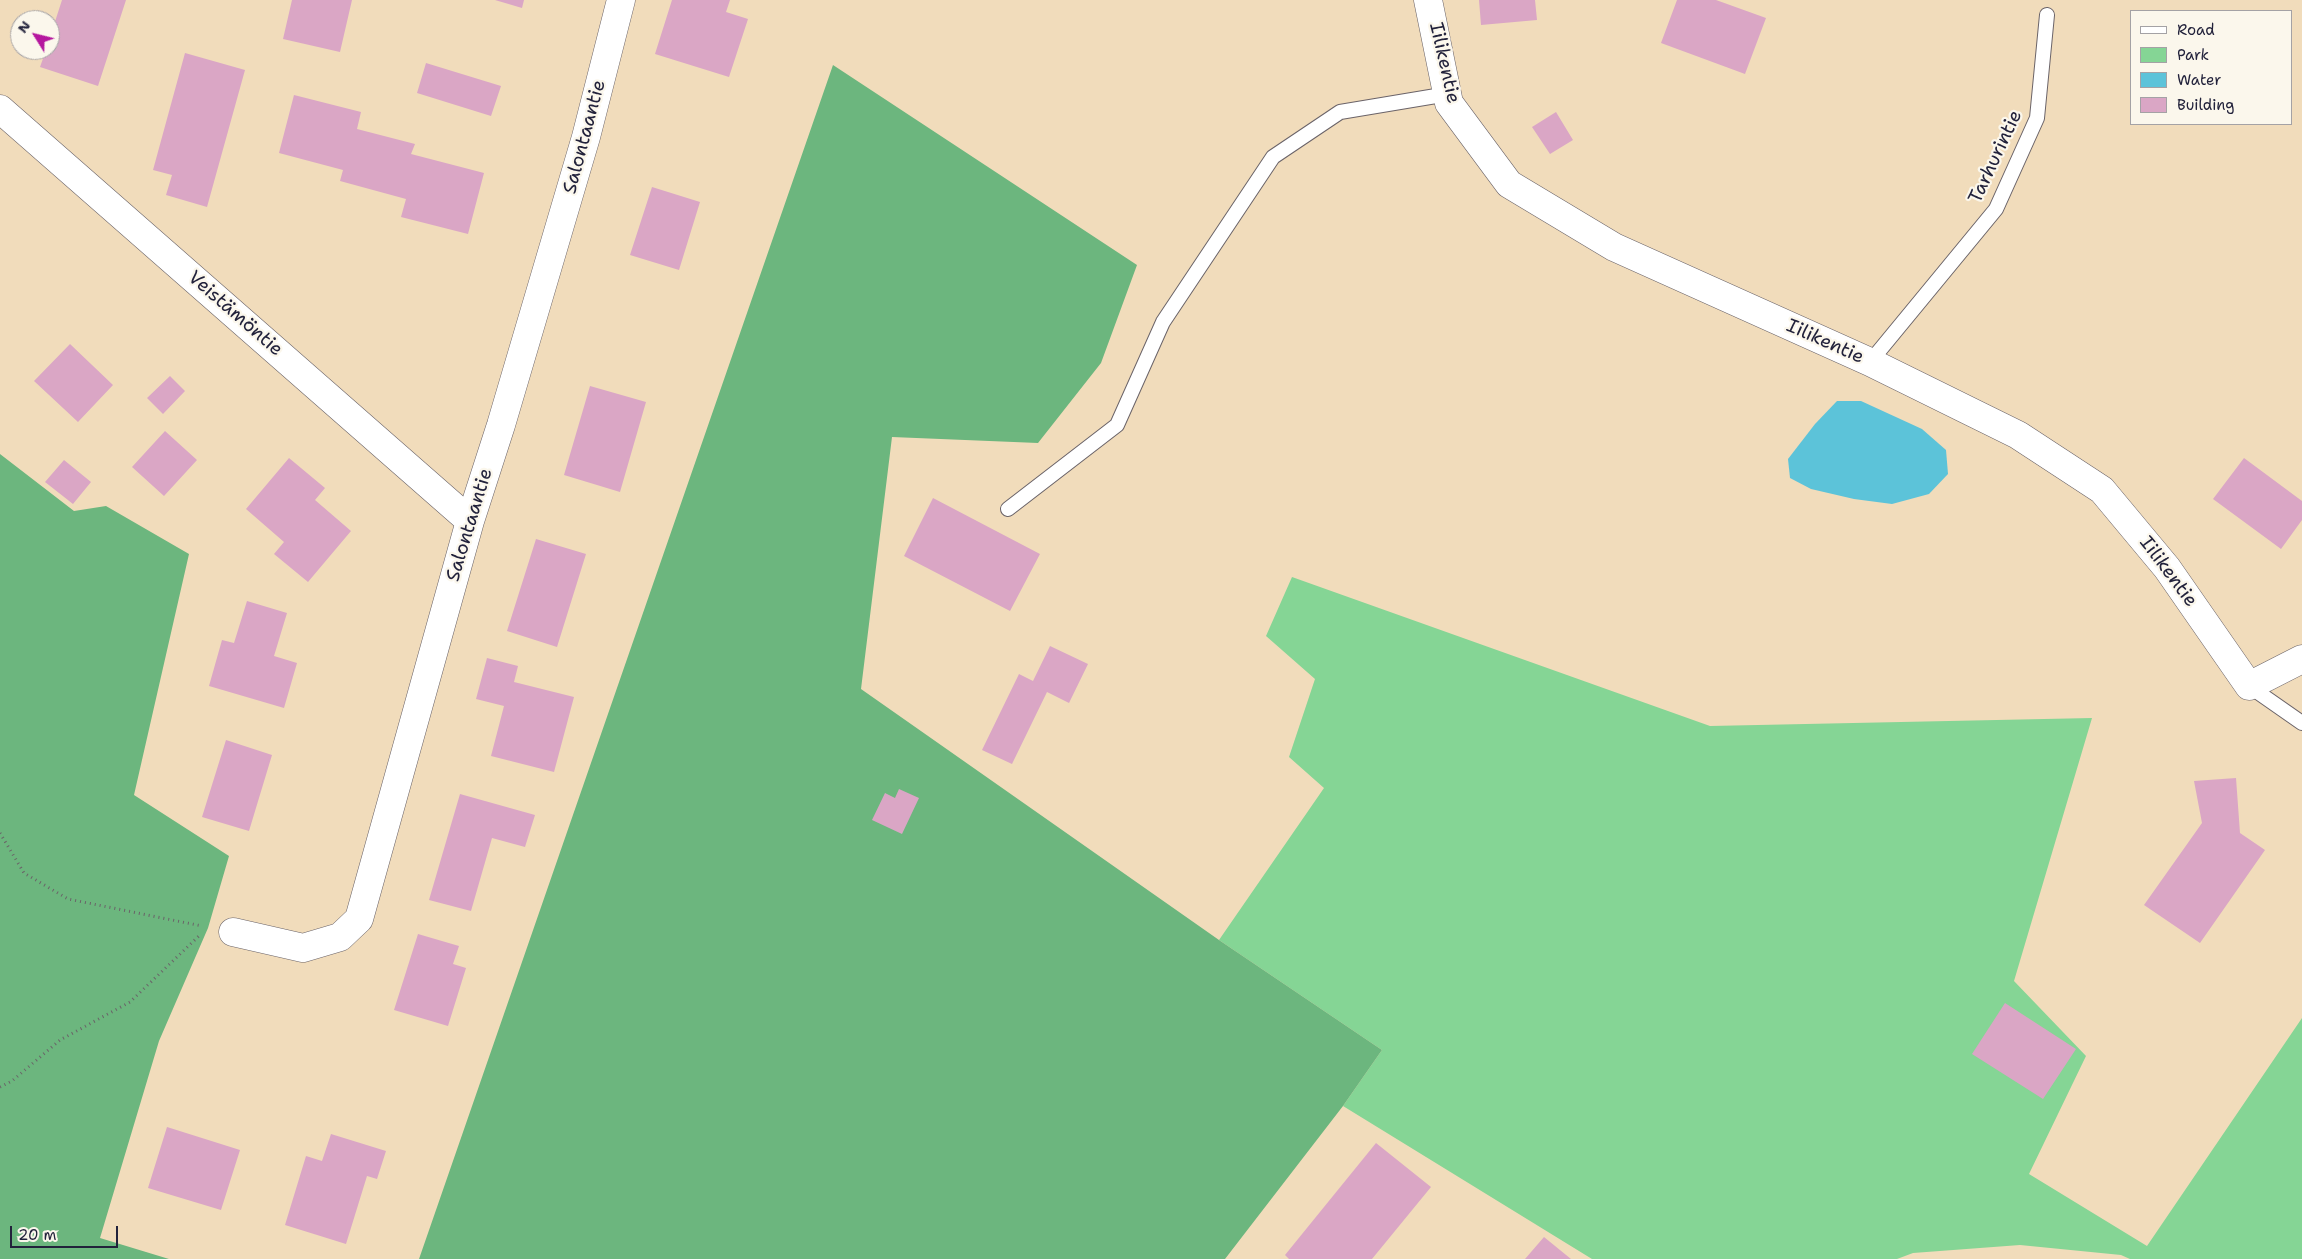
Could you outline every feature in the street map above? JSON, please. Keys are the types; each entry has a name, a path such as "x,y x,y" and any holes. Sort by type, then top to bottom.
{"street":[{"name":"Salontaantie","path":"233,932 303,948 340,937 359,919 470,521 501,425 586,137 620,0"},
{"name":"Iilikentie","path":"1428,0 1449,103 1508,184 1614,247 1870,362 2018,435 2102,490 2166,568 2249,686"},
{"name":"Veistämöntie","path":"0,109 470,521"},
{"path":"2249,686 2302,659"}],"lane":[{"name":"Tarhurintie","path":"1870,362 1996,209 2037,118 2047,15"},
{"path":"1008,509 1117,425 1163,322 1273,157 1340,112 1448,94"},
{"path":"2249,686 2302,723"}],"path":[{"path":"0,833 24,873 68,899 208,928 130,1002 60,1040 12,1081 0,1087"}],"green space":[{"path":"833,65 1137,265 1101,363 1038,443 892,437 861,689 1219,940 1382,1050 1343,1106 1225,1259 419,1259"},
{"path":"0,454 74,511 106,506 189,554 134,795 229,856 208,928 159,1041 100,1238 169,1259 0,1259"},
{"path":"1292,577 1710,726 2092,718 2014,981 2086,1056 2029,1174 2147,1246 2302,1018 2302,1259 2130,1259 2121,1255 2020,1245 1913,1253 1897,1259 1592,1259 1343,1106 1382,1050 1219,940 1324,788 1289,757 1315,679 1266,636"}],"water":[{"path":"1837,401 1861,401 1922,429 1946,450 1948,474 1929,494 1892,504 1854,499 1811,489 1790,478 1788,459 1815,424"}],"building":[{"path":"62,0 126,0 98,86 40,67 42,60 60,60 59,10"},
{"path":"292,0 352,0 340,52 283,39"},
{"path":"495,0 524,0 522,8"},
{"path":"672,0 730,0 726,12 748,19 729,77 655,54"},
{"path":"1479,0 1535,0 1537,20 1481,25"},
{"path":"1677,0 1716,0 1766,18 1745,74 1661,43"},
{"path":"185,53 245,70 207,207 166,195 172,175 153,170"},
{"path":"426,63 501,86 491,116 417,93"},
{"path":"294,95 361,112 357,129 415,144 411,154 484,173 468,234 401,217 406,199 340,181 343,170 279,153"},
{"path":"1556,112 1573,140 1550,154 1532,127"},
{"path":"652,187 700,202 679,270 630,255"},
{"path":"70,344 113,385 78,422 34,381"},
{"path":"170,376 185,391 163,414 147,398"},
{"path":"590,386 646,402 620,492 564,475"},
{"path":"165,431 197,460 164,496 132,467"},
{"path":"289,458 325,488 315,500 351,531 308,582 274,554 284,542 246,509"},
{"path":"2244,458 2302,501 2302,520 2281,549 2213,499"},
{"path":"64,460 91,482 73,504 45,482"},
{"path":"933,498 1040,554 1010,611 904,556"},
{"path":"536,539 586,554 557,647 507,631"},
{"path":"247,601 287,613 274,656 297,663 284,708 209,686 222,640 234,643"},
{"path":"1050,646 1088,664 1069,703 1047,692 1012,764 982,750 1019,674 1033,681"},
{"path":"487,658 518,666 514,682 574,697 554,772 491,756 504,706 476,699"},
{"path":"226,740 272,755 249,831 202,817"},
{"path":"2236,778 2240,833 2265,850 2200,943 2144,905 2202,823 2194,781"},
{"path":"899,789 919,798 902,834 872,820 885,793 895,798"},
{"path":"460,794 535,815 525,847 492,838 471,911 429,900"},
{"path":"418,934 459,946 453,964 466,968 448,1026 394,1010"},
{"path":"2005,1003 2076,1049 2043,1099 1972,1054"},
{"path":"167,1127 240,1150 221,1210 148,1188"},
{"path":"331,1134 386,1151 377,1179 367,1176 346,1244 285,1225 306,1156 322,1161"},
{"path":"1376,1143 1431,1187 1372,1259 1289,1259 1285,1255"},
{"path":"1544,1237 1571,1259 1525,1259"}]}
